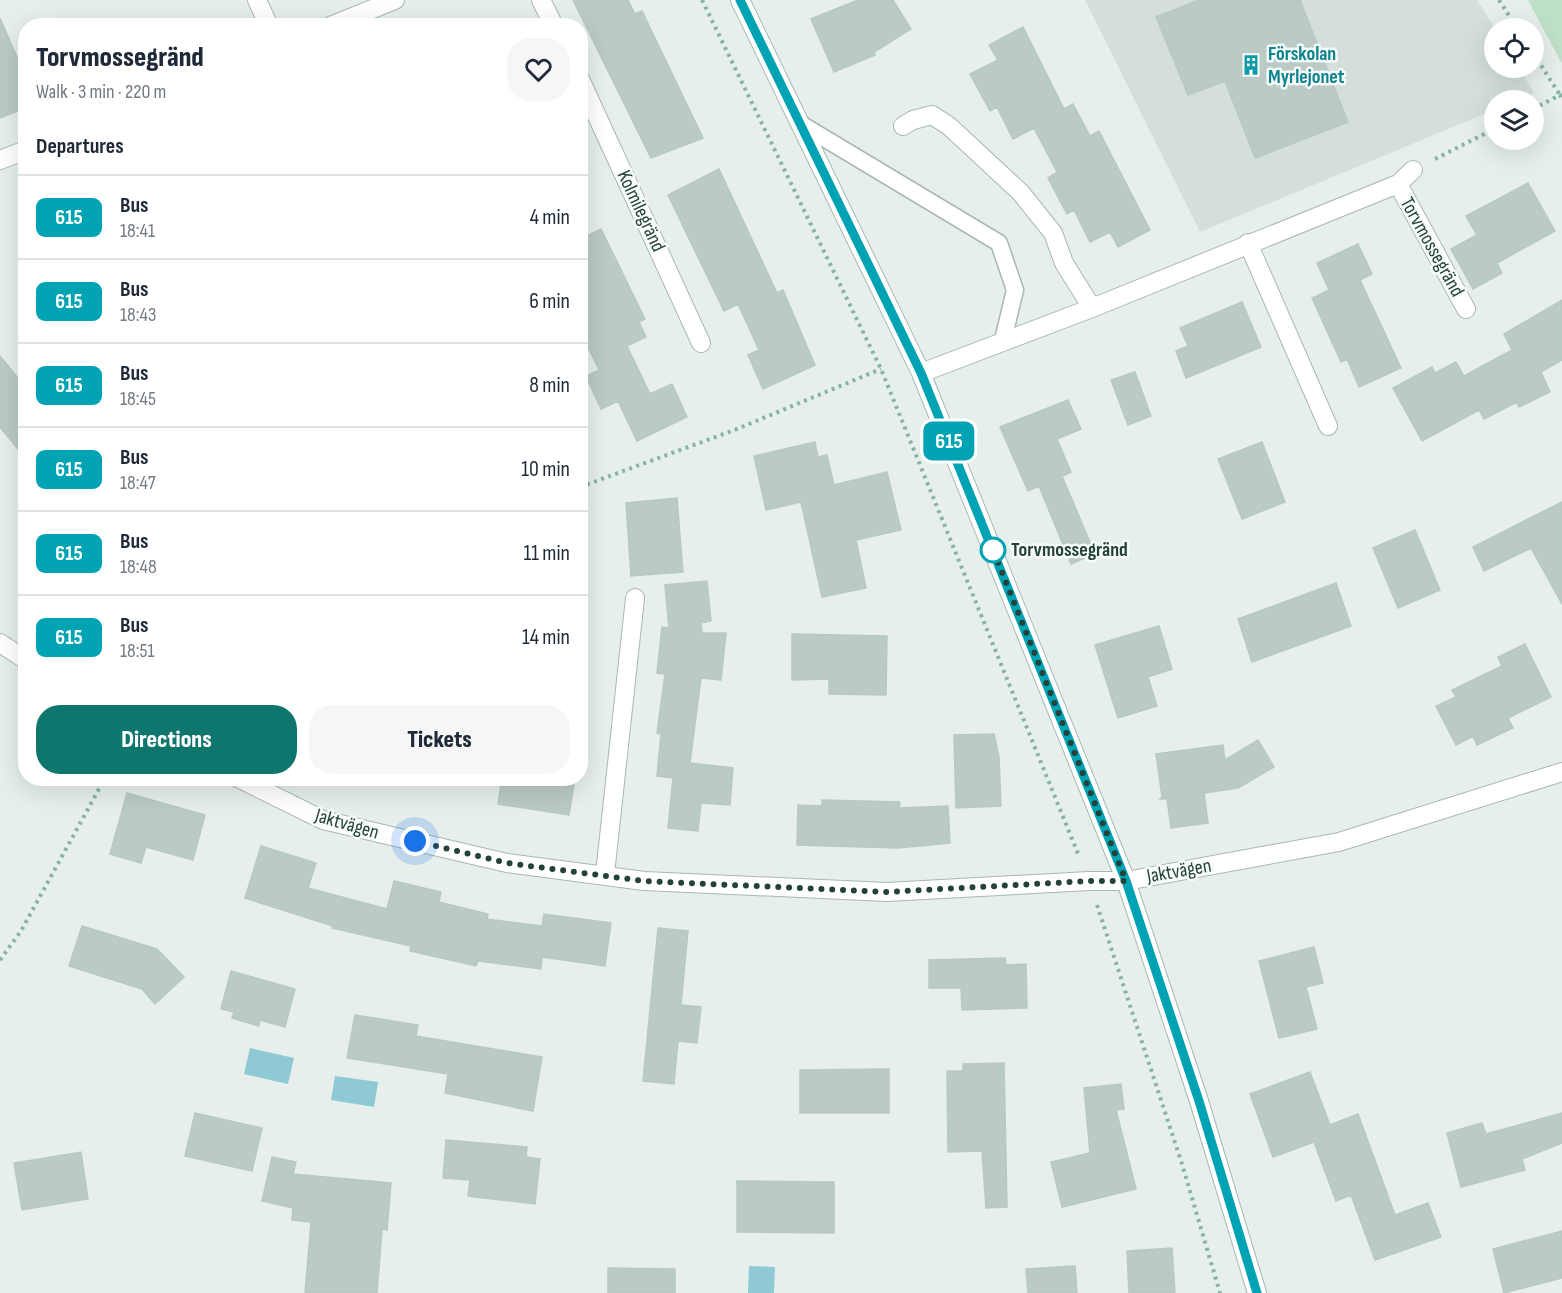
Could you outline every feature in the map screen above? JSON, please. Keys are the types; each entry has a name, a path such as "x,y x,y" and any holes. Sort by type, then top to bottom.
{"street":[{"path":"257,0 265,18"},
{"path":"350,18 395,0"},
{"path":"541,0 550,18"},
{"path":"740,0 921,373 1126,881 1199,1101 1257,1293"},
{"name":"Kolmilegränd","path":"588,99 701,343"},
{"path":"903,126 913,120 932,115 949,126 1021,193 1053,233 1064,263 1092,308"},
{"path":"0,160 18,153"},
{"name":"Torvmossegränd","path":"921,373 1092,308 1398,184 1413,170"},
{"name":"Torvmossegränd","path":"1398,184 1466,309"},
{"path":"1248,243 1328,426"},
{"path":"605,874 635,598"},
{"path":"0,644 18,655"},
{"name":"Jaktvägen","path":"254,786 323,820 507,863 605,874 644,881 887,892 1126,881 1339,842 1562,772"}],"lane":[{"path":"799,123 999,243 1016,290 1003,340"}],"path":[{"path":"702,0 881,369 1089,881 1182,1164 1220,1293"},
{"path":"1499,0 1511,18"},
{"path":"1544,70 1561,97 1544,104"},
{"path":"1413,170 1484,134"},
{"path":"588,484 737,429 881,369"},
{"path":"0,960 21,931 101,786"}],"shaded area":[{"path":"1085,0 1477,0 1489,18 1484,18 1484,78 1525,78 1532,90 1484,90 1484,114 1200,232"}],"green space":[{"path":"1528,0 1562,0 1562,64 1544,30 1544,18 1538,18"}],"water":[{"path":"250,1048 294,1058 288,1084 244,1074"},
{"path":"335,1076 378,1082 374,1107 331,1100"},
{"path":"749,1266 775,1267 774,1293 748,1293"}],"building":[{"path":"573,0 628,0 635,14 642,11 703,138 651,158 588,30 588,18 582,18"},
{"path":"858,0 893,0 911,29 874,52 875,55 834,72 811,19"},
{"name":"Förskolan Myrlejonet","path":"1199,0 1300,0 1348,122 1255,158 1225,81 1188,95 1156,17"},
{"path":"0,18 18,60 18,111 0,118"},
{"path":"1023,27 1064,109 1073,104 1090,136 1099,131 1150,230 1118,247 1110,232 1090,242 1074,210 1067,214 1048,178 1057,172 1034,128 1013,139 997,107 990,111 970,74 998,60 989,45"},
{"path":"719,169 777,293 783,290 815,365 763,389 748,355 759,350 738,304 724,311 668,195"},
{"path":"1528,183 1555,231 1497,263 1502,273 1473,289 1451,249 1477,235 1466,216"},
{"path":"601,229 645,319 639,322 646,337 627,346 650,394 672,384 687,417 637,441 618,401 601,409 588,380 588,375 599,370 588,347 588,235"},
{"path":"1358,244 1372,274 1360,280 1401,368 1359,387 1347,359 1341,362 1312,298 1329,290 1317,263"},
{"path":"1562,300 1562,360 1541,372 1550,392 1519,407 1517,402 1484,419 1479,410 1422,441 1393,388 1432,367 1435,373 1456,362 1464,376 1512,350 1504,334"},
{"path":"1242,302 1261,347 1186,378 1176,351 1188,346 1180,328"},
{"path":"0,356 18,378 18,449 0,427"},
{"path":"1135,372 1151,416 1128,425 1111,380"},
{"path":"1068,400 1081,429 1057,439 1071,472 1062,476 1095,554 1071,564 1039,486 1028,491 1000,427"},
{"path":"815,442 818,457 827,455 834,485 887,472 901,530 856,540 866,588 822,597 801,502 766,510 754,456"},
{"path":"1262,442 1285,502 1242,519 1218,459"},
{"path":"677,498 683,572 631,576 626,503"},
{"path":"1562,502 1562,604 1531,548 1484,571 1473,547"},
{"path":"1415,530 1440,590 1398,608 1373,548"},
{"path":"707,581 711,621 701,623 702,633 726,633 721,680 701,678 690,763 733,768 730,805 701,803 698,831 668,828 673,778 657,776 661,734 657,733 665,674 657,673 662,627 669,628 665,585"},
{"path":"1336,583 1351,626 1252,662 1238,619"},
{"path":"1159,626 1172,669 1148,677 1157,706 1118,718 1095,645"},
{"path":"792,634 887,636 886,695 829,694 829,679 792,680"},
{"path":"1525,644 1551,697 1508,718 1513,728 1477,745 1473,736 1456,745 1436,706 1456,697 1452,690 1502,666 1498,657"},
{"path":"994,734 999,757 1001,806 956,808 954,735"},
{"path":"1258,740 1274,767 1238,788 1204,793 1208,823 1171,828 1167,799 1160,799 1162,797 1156,754 1223,745 1225,760"},
{"path":"501,786 574,786 569,815 498,804"},
{"path":"127,793 205,815 193,860 146,847 141,863 110,854"},
{"path":"822,800 900,802 899,808 948,806 950,843 898,848 797,845 798,805 822,806"},
{"path":"261,846 316,863 308,888 387,909 394,881 441,892 439,902 488,914 487,919 542,926 544,914 611,923 605,966 542,957 541,969 478,961 476,966 410,951 411,946 332,928 333,926 245,898"},
{"path":"82,926 157,949 184,977 155,1004 142,989 69,966"},
{"path":"658,928 688,931 681,1005 701,1007 697,1043 678,1041 674,1084 643,1081"},
{"path":"1314,947 1323,983 1306,987 1317,1029 1279,1038 1259,961"},
{"path":"1005,958 1006,965 1026,964 1027,1008 962,1010 961,988 929,988 929,960"},
{"path":"231,971 295,989 285,1027 260,1020 259,1026 232,1018 234,1012 221,1009"},
{"path":"355,1015 418,1025 416,1036 542,1057 533,1111 445,1093 448,1074 347,1058"},
{"path":"1004,1063 1007,1207 986,1208 982,1151 948,1152 947,1071 963,1071 963,1064"},
{"path":"889,1069 889,1113 800,1113 800,1070"},
{"path":"1310,1072 1330,1125 1358,1114 1395,1215 1428,1203 1441,1237 1375,1260 1351,1195 1336,1201 1314,1142 1273,1157 1250,1094"},
{"path":"1121,1084 1124,1109 1116,1110 1136,1189 1062,1207 1051,1162 1090,1153 1084,1088"},
{"path":"195,1113 262,1128 252,1171 185,1156"},
{"path":"1562,1113 1562,1143 1522,1159 1525,1170 1461,1187 1447,1133 1482,1123 1486,1134"},
{"path":"446,1140 527,1147 526,1157 540,1159 535,1204 468,1196 470,1180 443,1178"},
{"path":"81,1152 88,1199 22,1210 14,1163"},
{"path":"272,1157 296,1162 293,1174 391,1183 387,1230 382,1229 377,1293 305,1293 311,1222 292,1220 293,1208 262,1201"},
{"path":"737,1181 834,1182 834,1233 737,1232"},
{"path":"1562,1231 1562,1278 1504,1293 1493,1249"},
{"path":"1172,1248 1175,1293 1129,1293 1127,1251"},
{"path":"1075,1266 1077,1293 1028,1293 1026,1269"},
{"path":"608,1268 675,1269 675,1293 608,1293"}],"bus line":[{"name":"615","path":"740,0 921,373 1126,881 1199,1101 1257,1293"}],"place":[{"name":"Förskolan Myrlejonet","path":"1251,65"},
{"name":"Torvmossegränd","path":"993,550"}],"route":[{"path":"415,841 507,863 605,874 644,881 887,892 1126,881 993,550"}]}
